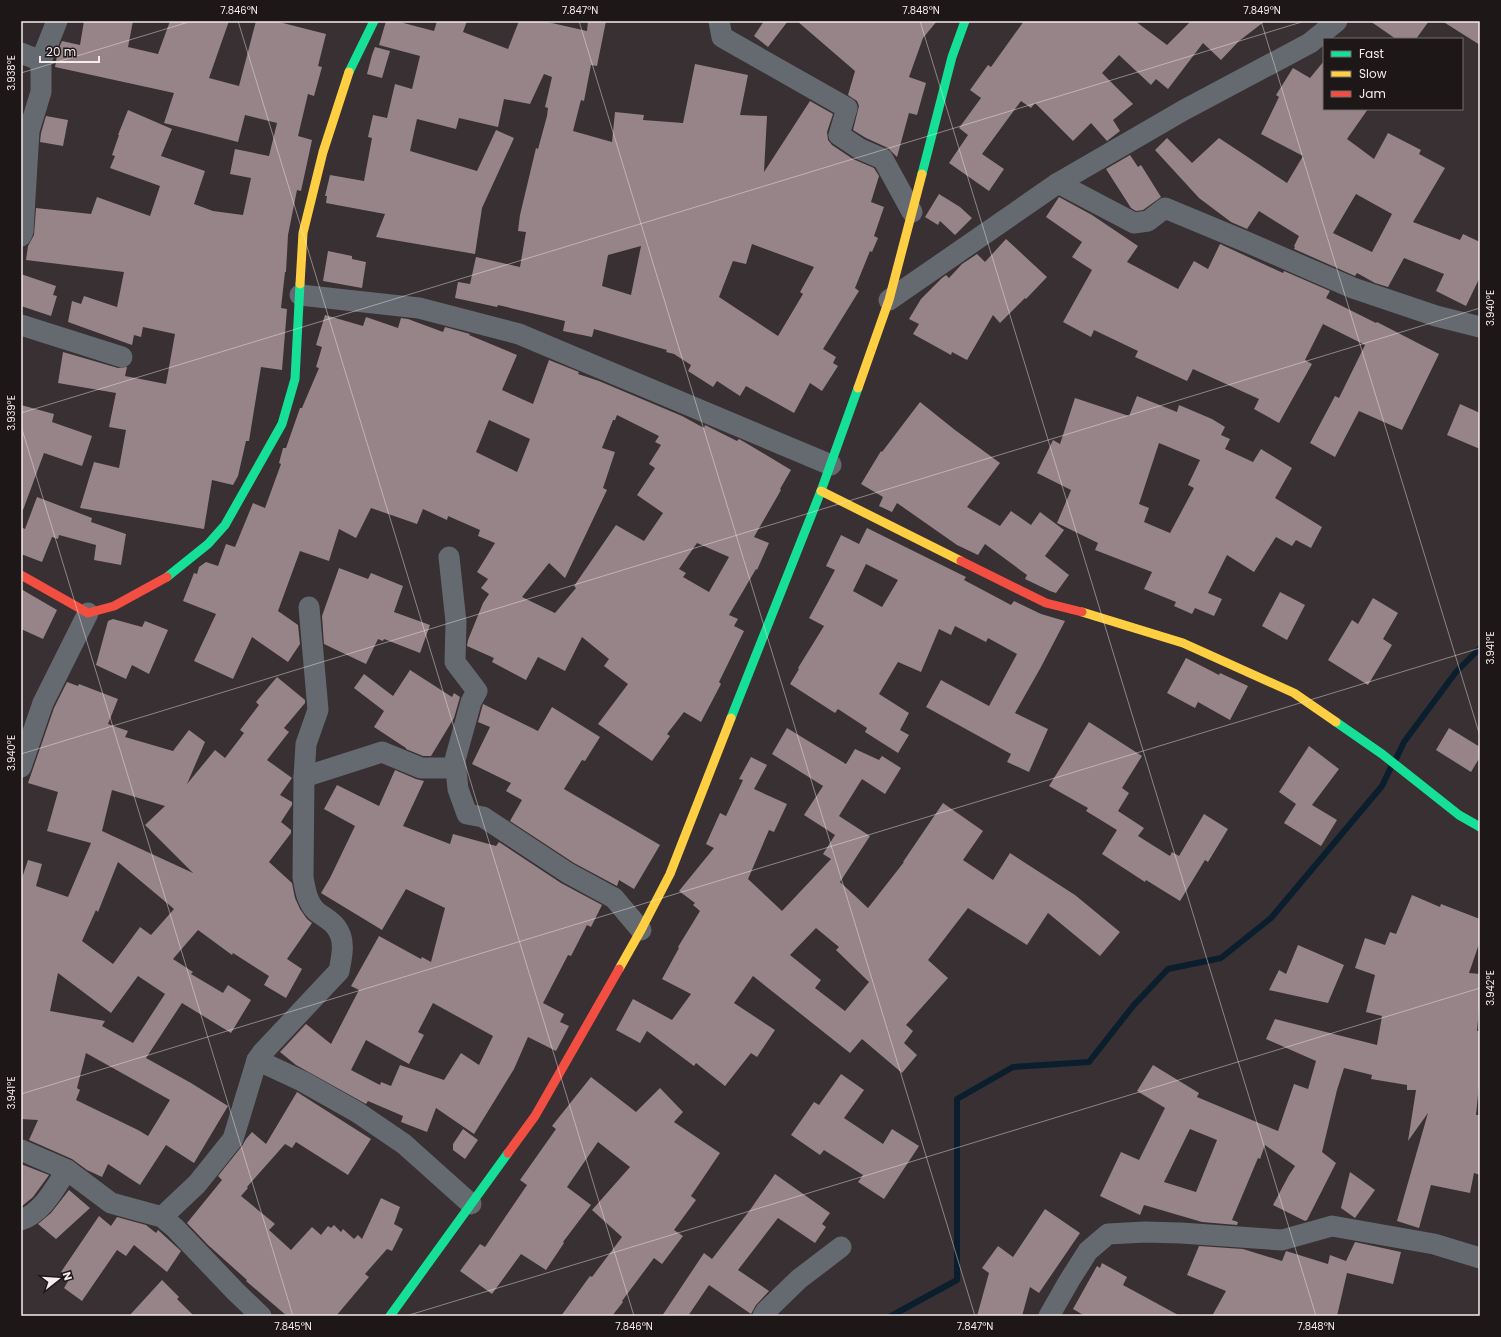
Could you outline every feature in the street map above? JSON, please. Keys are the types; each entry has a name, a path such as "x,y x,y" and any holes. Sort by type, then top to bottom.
{"street":[{"path":"21,236 23,231 29,131 41,92 41,61 57,21"},
{"path":"21,576 88,613 114,606 164,580 208,544 225,525 282,424 294,379 303,233 323,152 346,77 374,21"},
{"path":"719,21 722,38 847,108 839,135 860,149 883,159 912,212"},
{"path":"390,1316 535,1116 641,930 670,874 831,465 889,300 952,57 964,21"},
{"path":"889,300 1058,183 1184,110 1310,44 1337,21"},
{"path":"21,53 41,61"},
{"path":"1058,183 1134,223 1148,221 1165,208 1353,288 1436,316 1480,327"},
{"path":"300,295 419,308 519,334 831,465"},
{"path":"21,325 122,357"},
{"path":"821,491 1046,603 1090,614 1183,643 1294,693 1382,754 1459,815 1480,827"},
{"path":"449,557 456,622 455,662 477,692 471,702 455,760 458,789 467,814 483,817 568,873 614,898 641,930"},
{"path":"162,1217 198,1184 233,1139 257,1060 262,1053 339,971 343,953 341,936 335,926 315,910 305,892 303,870 304,777 306,744 318,710 309,607"},
{"path":"21,767 43,703 88,613"},
{"path":"304,777 382,752 421,768 456,768"},
{"path":"257,1060 302,1081 357,1112 404,1144 471,1204"},
{"path":"21,1150 67,1170 111,1203 162,1217 175,1228 235,1291 262,1316"},
{"path":"21,1220 44,1205 67,1170"},
{"path":"1049,1316 1088,1251 1108,1234 1145,1232 1181,1233 1282,1240 1332,1226 1434,1244 1480,1258"},
{"path":"763,1316 766,1311 798,1279 841,1247"}],"building":[{"path":"84,21 133,21 128,47 158,54 170,21 229,21 209,78 239,86 256,21 275,21 326,34 318,66 322,67 314,96 308,94 298,136 312,140 301,191 297,190 288,235 286,272 281,308 287,309 282,370 261,367 249,441 246,441 238,476 233,485 212,480 204,529 80,508 94,462 119,468 126,430 109,427 116,393 58,383 63,352 118,368 127,367 125,376 166,384 175,334 143,327 141,337 134,335 132,345 68,322 72,301 81,304 84,296 117,307 124,272 26,260 28,246 34,235 36,208 91,214 97,197 150,216 160,186 110,168 115,156 112,155 118,135 128,110 172,129 161,156 205,171 194,204 213,211 243,215 251,178 230,174 235,149 269,156 277,123 245,115 238,142 164,123 174,93 55,67 58,50 62,41 80,45"},
{"path":"386,21 396,21 434,31 437,21 467,21 463,32 508,49 519,21 543,21 587,31 588,21 606,21 597,66 591,65 584,101 581,100 573,131 612,142 615,112 644,115 643,120 683,123 695,64 748,75 740,115 767,116 764,172 810,101 833,114 827,132 828,140 832,145 853,159 874,168 879,176 871,202 884,207 874,236 878,238 872,252 870,251 855,288 859,291 823,349 836,357 833,363 838,366 822,391 810,383 794,413 746,386 740,396 717,381 713,387 688,371 691,365 674,354 666,352 667,350 594,329 592,337 563,331 565,321 498,305 497,307 455,298 458,282 470,284 476,257 520,267 526,232 518,231 520,215 536,148 538,149 547,116 548,108 545,107 552,77 544,74 530,104 504,99 498,127 459,118 456,129 417,119 410,151 477,171 496,130 514,138 482,208 475,254 376,237 385,214 326,203 327,196 325,196 330,175 364,181 372,138 368,137 373,115 387,118 395,84 412,89 420,56 379,45","holes":["752,244 814,267 800,292 803,294 778,336 719,297 733,261 746,264","641,246 631,295 602,286 608,255"]},
{"path":"764,21 788,21 768,47 754,36"},
{"path":"797,21 937,21 923,38 909,77 926,83 917,115 909,113 897,157 888,148 853,130 859,106 857,101 848,95 855,71"},
{"path":"1024,21 1135,21 1167,45 1191,21 1265,21 1239,41 1221,60 1203,43 1168,89 1156,79 1151,85 1119,55 1102,73 1133,104 1113,120 1120,131 1107,141 1091,123 1073,141 1035,103 1031,108 1021,101 982,154 1004,169 989,191 949,163 968,135 959,128 981,98 970,90 988,65 991,67"},
{"path":"1370,21 1429,21 1417,38 1395,38"},
{"path":"1442,21 1480,21 1480,45"},
{"path":"375,47 390,51 382,78 367,74"},
{"path":"1323,62 1323,110 1367,110 1347,139 1374,159 1388,133 1421,150 1419,154 1445,168 1413,222 1460,240 1463,234 1480,242 1480,277 1466,306 1436,291 1444,274 1404,258 1388,287 1375,283 1357,273 1355,276 1294,249 1299,236 1259,211 1247,229 1231,222 1199,198 1155,150 1167,138 1192,163 1219,138 1287,183 1303,156 1261,134 1279,97 1276,95 1293,68 1310,78","holes":["1356,194 1392,214 1372,252 1333,233"]},
{"path":"46,116 68,120 63,146 40,142"},
{"path":"1130,155 1138,167 1141,165 1161,197 1143,210 1136,211 1131,208 1106,169"},
{"path":"939,194 960,207 972,218 955,235 940,221 938,225 925,217"},
{"path":"1059,197 1092,215 1138,246 1127,262 1178,289 1194,261 1208,269 1220,244 1283,273 1284,271 1330,291 1326,298 1439,354 1402,430 1359,411 1335,457 1310,443 1335,396 1339,398 1365,345 1323,324 1305,360 1312,364 1279,423 1254,409 1259,399 1193,369 1187,381 1135,357 1138,351 1094,330 1091,337 1063,322 1092,270 1072,257 1082,242 1046,217"},
{"path":"1006,239 1047,277 1000,323 993,315 967,360 952,352 951,355 913,334 919,324 909,319 921,299 942,278 946,275 949,278 962,264 977,254 985,262"},
{"path":"328,251 352,256 352,259 366,262 362,288 323,281"},
{"path":"21,274 56,286 53,295 57,296 51,316 21,306"},
{"path":"325,315 363,326 366,317 398,328 401,318 408,319 443,332 445,327 470,334 469,335 517,355 502,390 533,404 549,360 579,372 578,374 599,381 682,416 704,428 705,425 737,441 739,439 791,470 754,537 769,543 757,570 756,569 729,615 738,619 734,626 744,631 719,682 721,684 701,722 684,712 667,734 670,736 652,761 598,724 628,684 604,666 609,659 582,637 565,671 538,657 526,680 492,662 494,658 467,646 483,603 489,594 481,588 488,579 477,572 495,543 478,536 480,530 448,516 447,520 423,509 417,524 371,508 356,538 339,529 329,561 300,551 278,611 298,625 300,644 288,662 252,637 233,679 194,661 216,614 183,601 194,573 197,574 199,567 206,562 218,566 226,544 235,547 253,503 265,508 281,464 279,463 283,448 286,448 300,408 302,408 319,368 316,367 322,347 316,345","holes":["617,415 659,436 655,442 661,445 649,464 655,468 637,495 663,513 644,541 616,525 574,586 576,588 555,613 522,597 549,563 565,578 607,490 603,488 615,452 602,448 613,420 615,420","489,420 530,439 517,472 476,452","697,543 729,557 709,592 683,577 686,573 679,569"]},
{"path":"1137,396 1177,412 1179,405 1212,419 1225,427 1221,435 1230,439 1225,449 1253,462 1261,449 1292,468 1275,498 1322,527 1311,548 1296,540 1292,546 1276,537 1254,572 1227,555 1208,593 1222,599 1214,616 1195,608 1192,614 1174,606 1176,602 1144,589 1152,572 1095,550 1098,543 1057,523 1071,490 1037,473 1053,440 1060,444 1075,398 1129,416","holes":["1159,443 1200,460 1188,485 1194,488 1170,533 1144,522 1149,508 1139,504"]},
{"path":"920,402 1000,463 967,507 1000,526 1011,511 1031,525 1040,512 1064,530 1045,556 1069,575 1056,593 1025,579 1027,575 985,544 978,555 957,545 897,503 892,512 879,506 883,497 861,484 881,451 882,452"},
{"path":"1460,404 1480,413 1480,449 1447,435"},
{"path":"21,405 54,414 52,422 92,436 82,466 44,453 23,510 21,510"},
{"path":"37,497 92,518 91,522 126,534 121,565 94,560 96,545 59,535 58,539 52,537 42,562 21,554 21,527 25,529"},
{"path":"867,528 966,577 964,580 1011,605 1014,601 1041,614 1065,621 1015,713 1048,729 1029,772 1007,762 1011,754 926,707 941,680 989,706 1017,654 988,638 986,642 955,626 951,635 939,629 921,672 898,662 879,694 909,713 900,730 909,735 898,753 865,732 867,728 838,709 835,713 790,684 824,626 809,618 835,570 826,566 841,535 859,544","holes":["866,564 898,580 882,607 853,591"]},
{"path":"339,568 368,579 371,573 403,586 394,612 430,625 420,653 384,639 383,641 378,639 366,664 324,644 322,616"},
{"path":"21,589 57,610 43,639 21,629"},
{"path":"1280,592 1305,605 1287,640 1262,626"},
{"path":"1373,598 1398,613 1383,639 1392,645 1368,685 1328,660 1352,620 1358,624"},
{"path":"113,619 142,627 145,621 168,630 149,674 132,665 126,679 96,665 108,621"},
{"path":"1186,658 1219,675 1220,673 1248,686 1230,720 1198,702 1195,708 1167,693"},
{"path":"410,670 452,697 454,693 460,697 454,718 431,756 423,756 406,749 374,727 384,711 354,688 364,674 393,696"},
{"path":"277,677 305,700 305,703 284,728 289,732 267,760 292,778 280,795 292,802 292,805 281,822 291,830 291,833 269,862 292,883 295,898 300,909 312,923 287,959 302,969 286,998 264,985 269,976 233,953 232,955 198,930 173,959 193,972 191,974 223,993 228,985 251,1000 231,1033 182,1003 146,1058 228,1106 194,1163 166,1145 140,1185 108,1164 102,1177 87,1170 72,1159 29,1140 38,1120 21,1119 21,881 28,860 42,864 36,886 68,897 91,843 47,831 58,792 28,783 54,708 67,682 78,686 79,684 118,699 108,724 128,731 125,737 173,751 189,730 205,742 187,784 215,750 225,758 244,733 240,730 259,705 256,702","holes":["112,790 165,806 145,825 193,873 102,831","118,862 174,909 151,935 140,927 113,964 82,941 96,910 98,912","58,973 111,1013 138,976 165,994 133,1043 102,1026 105,1021 50,1011","86,1053 170,1100 148,1136 76,1100 80,1090 77,1088"]},
{"path":"483,704 538,731 552,707 600,737 585,761 582,760 564,789 660,845 634,889 619,880 617,886 574,863 510,821 522,800 506,791 511,783 472,764 490,727 478,722"},
{"path":"1089,722 1142,756 1122,788 1129,793 1118,811 1144,828 1138,836 1170,856 1172,852 1179,856 1204,814 1228,829 1208,862 1205,860 1180,901 1146,880 1145,882 1102,854 1117,830 1086,811 1088,808 1049,786"},
{"path":"787,728 846,764 855,749 879,760 882,756 901,768 885,794 862,779 839,816 870,836 840,882 868,908 904,862 943,803 983,831 963,860 993,880 1010,853 1075,895 1120,932 1100,956 1048,913 1027,945 968,908 928,960 948,978 906,1025 913,1031 904,1043 917,1055 902,1073 862,1039 850,1053 753,976 734,1003 775,1030 757,1057 751,1053 725,1086 696,1063 694,1066 647,1031 640,1043 616,1030 633,999 672,1020 691,994 662,979 679,948 678,947 700,911 693,905 695,903 679,891 714,848 706,844 720,813 726,816 743,780 739,779 751,757 767,765 754,789 787,804 774,832 769,830 748,879 782,911 831,859 823,854 835,835 804,815 823,786 772,754","holes":["816,928 839,947 836,950 869,982 845,1011 815,988 821,980 790,955"]},
{"path":"1449,728 1480,747 1480,757 1471,772 1436,750"},
{"path":"1309,746 1339,769 1312,805 1337,820 1321,846 1284,823 1296,804 1279,792"},
{"path":"395,770 424,781 403,826 450,844 453,834 496,846 499,842 561,883 602,905 591,927 587,925 571,956 568,955 543,1003 564,1014 560,1022 569,1026 556,1051 528,1037 514,1069 474,1134 436,1108 427,1132 401,1122 403,1116 368,1101 366,1104 296,1065 280,1052 306,1024 331,1044 359,990 351,986 379,936 421,959 422,957 431,962 445,908 406,889 382,930 321,893 330,878 355,826 324,809 337,785 379,806","holes":["433,1003 493,1036 479,1065 461,1053 444,1080 400,1065 391,1086 381,1082 380,1085 351,1070 366,1040 409,1064 424,1035 418,1032"]},
{"path":"1412,895 1440,907 1441,904 1480,919 1480,941 1469,973 1480,974 1480,998 1477,1031 1480,1031 1480,1075 1476,1115 1480,1115 1480,1175 1474,1173 1470,1193 1431,1185 1419,1228 1397,1221 1428,1113 1408,1141 1416,1090 1407,1090 1407,1085 1371,1079 1372,1075 1344,1068 1322,1152 1336,1163 1307,1220 1305,1221 1273,1205 1295,1166 1265,1145 1232,1220 1238,1222 1237,1225 1202,1222 1144,1205 1140,1215 1100,1196 1121,1152 1139,1160 1165,1108 1137,1091 1153,1065 1199,1093 1197,1097 1278,1131 1294,1084 1308,1089 1316,1061 1266,1039 1275,1019 1377,1045 1382,1016 1366,1012 1375,975 1355,968 1365,938 1385,945 1390,932 1396,934","holes":["1190,1129 1217,1140 1196,1192 1164,1182"]},
{"path":"1298,945 1344,965 1328,1003 1269,990 1279,970 1286,974"},
{"path":"841,1074 864,1090 844,1118 883,1144 892,1129 919,1146 884,1199 858,1182 863,1175 824,1150 820,1155 791,1135 814,1102 819,1105"},
{"path":"591,1077 636,1112 660,1088 683,1112 674,1122 720,1153 691,1196 696,1200 674,1230 683,1236 662,1264 654,1258 612,1316 561,1316 590,1276 592,1277 622,1237 592,1210 630,1167 598,1142 567,1187 591,1205 563,1242 564,1243 546,1270 521,1254 492,1294 460,1271 480,1244 485,1247 527,1185 520,1180 556,1129 552,1126"},
{"path":"297,1092 371,1139 348,1175 296,1142 292,1148 285,1144 247,1187 248,1188 241,1196 275,1224 269,1230 291,1250 312,1227 321,1235 328,1226 331,1228 334,1225 341,1232 343,1229 354,1239 358,1235 362,1239 381,1198 400,1207 394,1224 403,1229 392,1251 387,1249 365,1274 369,1277 336,1316 287,1316 246,1281 247,1280 208,1245 187,1223 222,1180 218,1176 252,1132 266,1144"},
{"path":"463,1129 478,1140 465,1159 453,1150 453,1144"},
{"path":"21,1164 49,1175 33,1197 21,1207"},
{"path":"1350,1172 1375,1190 1355,1218 1341,1208"},
{"path":"775,1174 830,1213 822,1224 826,1227 815,1243 778,1218 738,1270 769,1291 756,1305 751,1314 709,1285 688,1316 662,1316 704,1253 712,1259 750,1210"},
{"path":"69,1190 90,1208 56,1239 38,1224 51,1213"},
{"path":"1045,1209 1080,1233 1039,1293 1030,1287 1022,1316 977,1316 989,1273 982,1268 998,1246 1013,1257"},
{"path":"99,1216 111,1226 117,1217 146,1225 156,1233 158,1230 181,1251 167,1272 134,1245 126,1256 117,1250 82,1301 64,1288 70,1278 61,1272"},
{"path":"1355,1242 1401,1252 1393,1284 1347,1273 1337,1316 1212,1316 1226,1291 1187,1275 1199,1246 1243,1249 1282,1261 1286,1251 1328,1264 1330,1255 1346,1261"},
{"path":"1102,1263 1127,1277 1123,1285 1180,1316 1085,1316 1073,1309 1097,1266 1100,1268"},
{"path":"162,1280 179,1297 177,1299 194,1316 129,1316"}],"waterway":[{"path":"1396,759 1404,742 1456,672 1480,648"},
{"path":"891,1316 957,1280 957,1099 1013,1067 1089,1062 1133,1006 1168,969 1221,958 1271,918 1382,786 1391,767"}],"traffic: fast":[{"path":"349,72 374,21"},
{"path":"922,174 952,57 965,21"},
{"path":"167,577 208,544 225,525 282,424 295,379 300,284"},
{"path":"731,718 821,491 858,388"},
{"path":"1336,722 1382,754 1459,815 1480,827"},
{"path":"390,1316 508,1153"}],"traffic: slow":[{"path":"300,284 303,233 323,152 349,72"},
{"path":"858,388 889,300 922,174"},
{"path":"821,491 961,561"},
{"path":"1082,612 1183,643 1294,693 1336,722"},
{"path":"619,969 670,874 731,718"}],"traffic: jam":[{"path":"961,561 1046,603 1082,612"},
{"path":"21,575 88,613 114,606 167,577"},
{"path":"508,1153 535,1116 619,969"}]}
